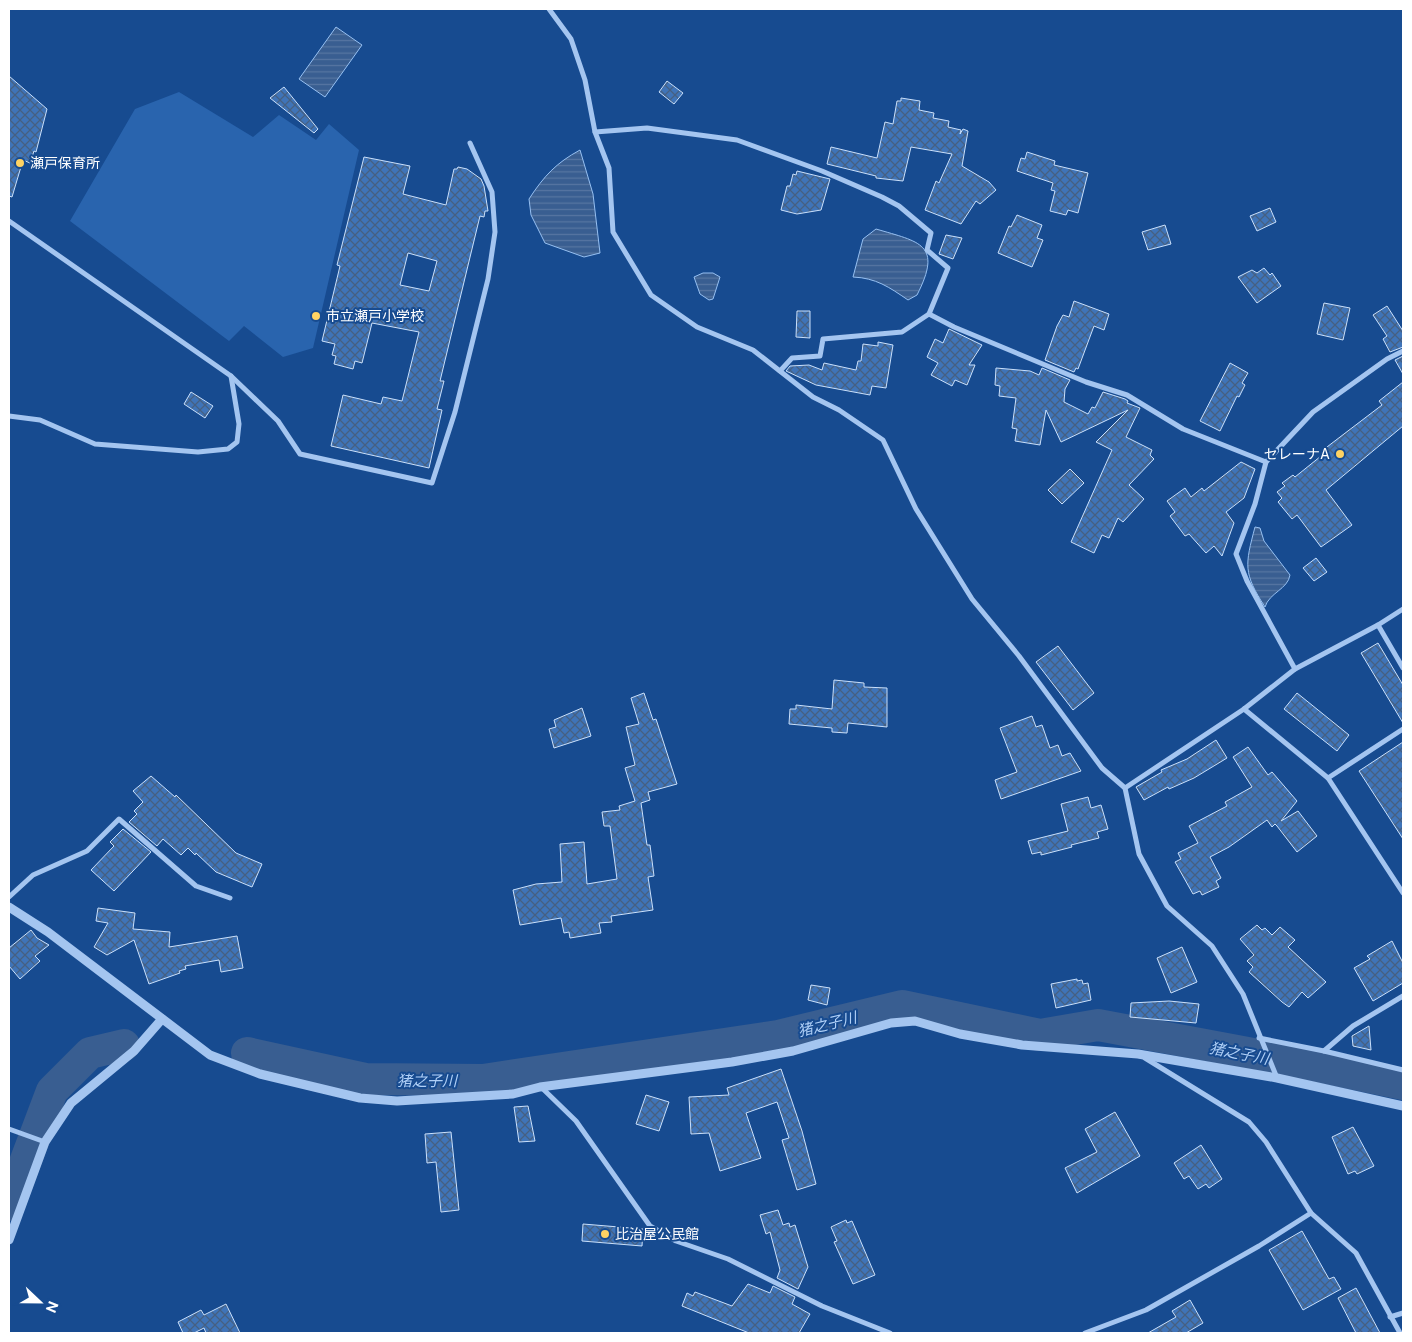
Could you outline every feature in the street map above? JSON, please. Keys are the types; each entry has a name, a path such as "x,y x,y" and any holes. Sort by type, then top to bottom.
{"street":[{"path":"549,9 571,38 585,80 595,132 609,168 612,232 651,295 697,327 753,350 813,397 839,410 883,440 916,509 972,600 1019,656 1102,768 1125,788 1139,854 1168,906 1212,946 1243,994 1276,1074"},
{"path":"595,132 647,128 737,140 822,171 882,197 899,206 932,233 927,250 948,268 929,314 902,332 823,339 820,356 792,358 780,370"},
{"path":"9,221 231,376 278,421 300,454 432,483 454,412 488,279 496,232 492,192 470,142"},
{"path":"929,314 954,327 1086,382 1127,395 1183,429 1266,462"},
{"path":"1295,669 1247,582 1236,554 1255,504 1266,462 1313,412 1387,359 1403,351"},
{"path":"9,416 40,420 95,444 198,452 228,449 237,442 239,424 231,376"},
{"path":"1125,788 1244,709 1295,669 1378,626 1403,610"},
{"path":"1378,626 1403,668"},
{"path":"1244,709 1328,778 1403,893"},
{"path":"1328,778 1403,729"},
{"path":"9,897 33,874 87,851 119,819 196,886 230,898"},
{"path":"9,907 48,932 210,1055 260,1074 360,1098 398,1101 513,1094 540,1087 732,1062 784,1053 890,1022 915,1021 960,1034 1022,1045 1138,1054 1276,1074 1403,1106"},
{"path":"1324,1051 1353,1026 1403,996"},
{"path":"9,1240 45,1142 71,1103 134,1051 162,1019"},
{"path":"1260,1038 1403,1070"},
{"path":"1138,1054 1249,1122 1266,1142 1311,1213 1356,1253 1400,1333"},
{"path":"540,1087 576,1121 650,1226 676,1241 728,1259 822,1306 890,1333"},
{"path":"9,1129 45,1142"},
{"path":"1085,1333 1146,1310 1259,1246 1311,1213"},
{"path":"1390,1317 1403,1313"}],"shaded area":[{"path":"336,27 362,45 325,97 299,79"},
{"path":"179,92 253,137 279,115 316,140 329,124 359,150 313,348 283,357 244,326 229,341 70,221 135,109"},
{"path":"580,150 593,194 600,253 584,257 545,243 531,215 529,199 551,171"},
{"path":"876,229 915,242 923,248 927,255 928,265 925,278 917,295 908,300 882,284 869,279 853,277 863,239"},
{"path":"703,273 713,273 720,277 713,299 709,300 700,294 694,277"},
{"path":"1255,527 1260,528 1264,541 1290,575 1286,584 1270,598 1265,607 1253,586 1248,568 1249,551"}],"building":[{"name":"瀬戸保育所","path":"9,76 47,109 36,152 34,151 30,163 23,160 12,197 9,196"},
{"path":"667,81 683,93 674,104 659,92"},
{"path":"284,87 318,129 314,133 270,98"},
{"path":"901,98 920,101 919,110 934,113 933,118 949,121 948,127 961,130 960,134 963,129 968,131 962,166 989,182 996,190 980,204 976,201 961,224 925,210 936,181 939,183 952,154 911,147 903,181 876,178 876,176 827,164 831,147 877,158 885,122 893,124 897,101 901,101"},
{"path":"1027,152 1055,161 1054,165 1088,173 1078,213 1068,210 1066,215 1050,211 1055,191 1051,190 1053,183 1017,171 1021,158 1025,159"},
{"path":"364,157 410,166 403,194 446,205 454,169 458,167 467,169 481,179 488,211 485,211 484,217 480,216 440,381 444,381 437,409 442,410 429,468 331,446 343,395 381,404 383,397 402,401 419,332 372,323 362,363 355,361 353,369 334,364 336,356 332,355 335,344 322,341 340,266 337,265","holes":["408,253 437,261 429,291 400,285"]},
{"path":"797,171 830,179 821,210 797,214 781,210 787,186 790,186 793,174 796,175"},
{"path":"1270,208 1276,222 1257,231 1250,216"},
{"path":"1017,215 1042,225 1037,238 1043,240 1032,267 998,253 1009,226 1011,227"},
{"path":"1165,225 1171,244 1148,250 1142,232"},
{"path":"946,235 962,238 953,259 939,254"},
{"path":"1264,268 1270,275 1272,273 1281,286 1257,303 1238,277 1252,270 1257,273"},
{"path":"1074,301 1109,314 1104,330 1094,326 1078,369 1076,368 1074,372 1045,360 1057,326 1063,315 1069,317"},
{"path":"1324,303 1350,308 1343,340 1317,334"},
{"path":"1387,306 1403,331 1403,347 1390,352 1383,339 1387,336 1373,315"},
{"path":"797,311 810,311 810,338 796,337"},
{"path":"949,329 982,345 969,365 975,365 967,385 955,380 952,386 931,375 938,363 927,357 935,339 943,343"},
{"path":"878,342 893,345 886,388 872,386 870,395 816,385 786,371 790,366 809,365 822,370 824,363 856,370 858,361 861,361 863,344 878,346"},
{"path":"1403,356 1403,374 1395,360"},
{"path":"1230,363 1248,373 1242,383 1245,385 1239,397 1237,396 1220,431 1200,421"},
{"path":"996,368 1030,371 1039,375 1042,368 1070,380 1065,389 1064,402 1088,414 1092,407 1095,408 1103,392 1125,399 1128,401 1127,403 1140,408 1126,437 1152,450 1150,455 1154,459 1129,485 1144,499 1123,522 1118,518 1109,538 1102,535 1094,553 1071,542 1112,450 1096,442 1128,410 1061,442 1046,410 1040,445 1015,441 1017,429 1012,428 1016,398 999,396 1000,386 995,385"},
{"path":"1403,382 1403,426 1326,490 1352,525 1321,547 1297,515 1292,519 1278,502 1282,498 1277,492 1285,486 1282,483 1293,475 1295,477 1326,452 1323,450 1382,405 1379,401"},
{"path":"191,392 213,406 205,418 184,404"},
{"path":"1241,462 1255,469 1244,498 1226,512 1234,523 1222,556 1214,546 1206,553 1189,534 1185,536 1170,516 1175,512 1167,501 1185,488 1191,497 1202,488 1204,491"},
{"path":"1070,469 1084,483 1062,504 1048,490"},
{"path":"1316,558 1327,572 1314,581 1303,568"},
{"path":"1378,643 1403,685 1403,723 1361,653"},
{"path":"1058,646 1094,693 1073,710 1036,662"},
{"path":"834,680 864,683 864,687 887,688 887,727 848,723 847,733 832,732 832,728 789,724 790,709 796,709 796,705 832,709"},
{"path":"644,693 653,720 656,719 677,784 648,792 650,800 641,803 654,876 648,877 653,910 611,916 612,922 599,923 601,933 570,938 569,932 564,933 561,918 520,925 513,890 536,884 562,882 560,844 584,842 587,884 617,879 610,826 604,826 602,812 620,810 619,806 635,801 625,768 635,765 626,727 639,724 631,698"},
{"path":"1297,693 1349,735 1337,751 1284,709"},
{"path":"582,708 591,736 554,748 549,729 556,727 554,720"},
{"path":"1032,716 1036,727 1042,725 1050,748 1058,745 1062,756 1070,753 1081,771 1001,799 995,780 1017,772 1000,728"},
{"path":"1216,740 1227,758 1194,778 1169,789 1168,787 1144,800 1136,787 1162,772 1161,770 1187,759"},
{"path":"1403,742 1403,839 1359,771"},
{"path":"1248,747 1268,775 1272,772 1297,801 1281,821 1298,811 1317,836 1297,852 1277,826 1275,824 1272,827 1267,820 1229,847 1210,857 1221,878 1216,881 1219,887 1202,895 1200,891 1193,894 1175,862 1181,859 1178,853 1198,843 1189,826 1227,806 1225,802 1252,787 1233,757"},
{"path":"151,776 175,797 176,795 236,853 262,864 252,887 216,872 188,848 181,855 163,839 157,846 129,822 137,814 134,811 143,802 133,791"},
{"path":"1088,797 1091,808 1101,805 1108,829 1097,832 1099,838 1071,845 1072,847 1041,855 1041,852 1032,854 1028,841 1068,831 1061,804"},
{"path":"123,829 151,852 114,891 91,870 114,846 110,842"},
{"path":"98,908 135,913 133,929 170,932 169,947 237,936 243,968 221,972 219,960 185,966 186,969 179,971 180,973 149,984 134,940 107,955 94,947 108,923 96,921"},
{"path":"1257,925 1262,930 1265,928 1272,935 1280,927 1295,940 1288,947 1326,982 1308,998 1302,992 1289,1007 1282,1002 1249,972 1253,967 1247,961 1254,955 1240,939"},
{"path":"31,930 37,938 49,945 35,956 40,961 20,979 9,966 9,948"},
{"path":"1392,941 1403,963 1403,983 1373,1001 1354,968 1370,959 1367,956"},
{"path":"1182,947 1197,982 1171,993 1157,958"},
{"path":"1077,979 1077,981 1082,980 1083,984 1088,983 1091,1000 1056,1008 1051,984"},
{"path":"811,985 830,988 827,1005 808,1000"},
{"path":"1169,1001 1199,1004 1196,1023 1130,1017 1131,1003"},
{"path":"1369,1026 1371,1050 1353,1046 1352,1036"},
{"path":"781,1069 802,1131 816,1184 797,1190 782,1140 789,1138 777,1102 746,1113 761,1158 720,1171 709,1133 691,1134 689,1097 729,1095 727,1088"},
{"path":"646,1095 669,1102 659,1131 636,1124"},
{"path":"528,1106 535,1141 519,1142 514,1107"},
{"path":"1115,1112 1140,1156 1077,1193 1065,1168 1097,1152 1085,1129"},
{"path":"1353,1127 1374,1166 1357,1174 1355,1171 1348,1174 1332,1137"},
{"path":"451,1132 459,1210 441,1212 436,1162 427,1163 425,1134"},
{"path":"1201,1145 1222,1179 1209,1188 1206,1184 1198,1189 1189,1176 1184,1179 1174,1163"},
{"path":"778,1210 783,1225 789,1223 790,1227 795,1225 808,1267 798,1289 777,1278 780,1270 770,1232 766,1234 760,1215"},
{"path":"846,1220 847,1223 852,1221 875,1275 853,1284 834,1242 837,1241 831,1227"},
{"name":"比治屋公民館","path":"583,1224 643,1229 642,1246 582,1241"},
{"path":"1302,1231 1329,1279 1334,1277 1341,1289 1303,1310 1269,1250"},
{"path":"748,1284 770,1293 773,1286 795,1297 792,1304 810,1314 799,1333 749,1333 682,1306 687,1293 693,1296 695,1292 732,1306"},
{"path":"1356,1288 1380,1333 1356,1333 1338,1298"},
{"path":"1190,1300 1203,1323 1186,1333 1148,1333 1176,1317 1172,1311"},
{"path":"226,1304 240,1333 206,1333 204,1328 194,1333 183,1333 178,1322 201,1310 204,1315"}],"waterway":[{"name":"猪之子川","path":"247,1053 365,1079 483,1080 778,1036 902,1006 1040,1035 1098,1025 1403,1084"},
{"name":"猪之子川","path":"9,1205 52,1091 90,1053 124,1045"}],"place":[{"name":"瀬戸保育所","path":"20,163"},
{"name":"市立瀬戸小学校","path":"316,316"},
{"name":"セレーナA","path":"1340,454"},
{"name":"比治屋公民館","path":"605,1234"}]}
